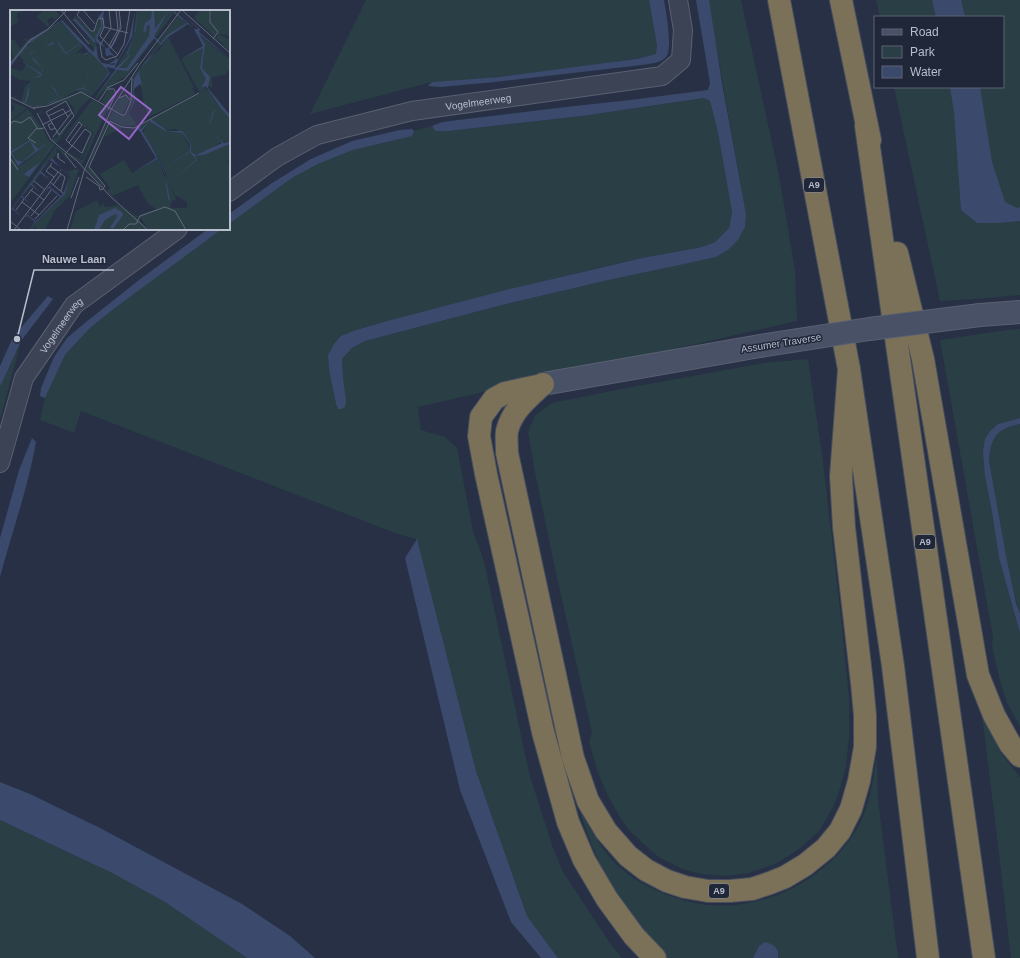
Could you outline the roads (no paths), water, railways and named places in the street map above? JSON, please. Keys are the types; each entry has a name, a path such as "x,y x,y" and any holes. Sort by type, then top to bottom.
{"highway":[{"name":"A9","path":"779,0 849,369 893,666 928,958"},
{"name":"A9","path":"841,0 866,126 922,359 978,675 994,715 1010,744 1020,756"},
{"name":"A9","path":"866,126 984,958"},
{"name":"A9","path":"543,384 523,402 511,419 507,432 507,453 573,758 588,801 606,831 628,856 646,870 667,881 685,887 708,891 730,891 752,889 785,877 806,865 826,848 840,830 851,809 859,781 865,747 865,715 844,527 841,476 849,369"},
{"path":"543,384 505,393 494,399 481,417 479,436 486,474 543,732 568,822 584,860 607,899 634,936 655,958"}],"main road":[{"name":"Assumer Traverse","path":"543,384 869,328 980,315 1020,312"}],"street":[{"name":"Vogelmeerweg","path":"230,191 277,157 317,135 412,111 662,76 681,60 683,30 678,0"},
{"name":"Vogelmeerweg","path":"0,463 24,378 74,305 177,230"}],"water":[{"path":"649,0 664,0 666,12 669,38 668,53 664,59 658,62 495,82 441,87 428,86 432,82 499,77 636,59 656,54 657,46"},
{"path":"696,0 709,0 722,83 746,214 745,227 738,240 728,250 716,257 502,305 365,341 352,348 342,359 346,401 345,407 338,409 329,370 328,355 334,344 341,336 387,321 502,291 642,258 702,247 715,242 729,228 732,212 718,133 710,101 704,98 582,116 449,131 435,131 432,126 442,122 708,90 710,83"},
{"path":"932,0 961,0 965,16 936,16"},
{"path":"950,88 980,88 992,162 1005,202 1017,208 1020,207 1020,221 977,223 961,210 954,112"},
{"path":"412,129 414,131 412,136 353,150 318,164 292,178 230,223 230,213 272,183 311,159 352,141 400,130"},
{"path":"207,230 221,230 90,328 65,355 45,398 40,396 41,388 54,357 67,338 139,280"},
{"path":"48,296 53,299 21,341 0,385 0,366 13,337"},
{"path":"1020,418 1020,424 1005,429 996,435 991,446 989,461 1006,556 1016,603 1020,614 1020,633 999,558 985,476 983,451 985,439 990,431 998,424"},
{"path":"32,438 36,442 33,459 0,577 0,538 19,470"},
{"path":"417,539 476,771 527,916 558,958 541,958 511,922 460,790 405,558"},
{"path":"0,782 30,794 102,829 242,904 290,936 315,958 247,958 165,902 112,873 0,820"},
{"path":"765,942 771,944 777,949 778,958 753,958 759,946"}],"place":[{"name":"Nauwe Laan","path":"17,339"}]}
